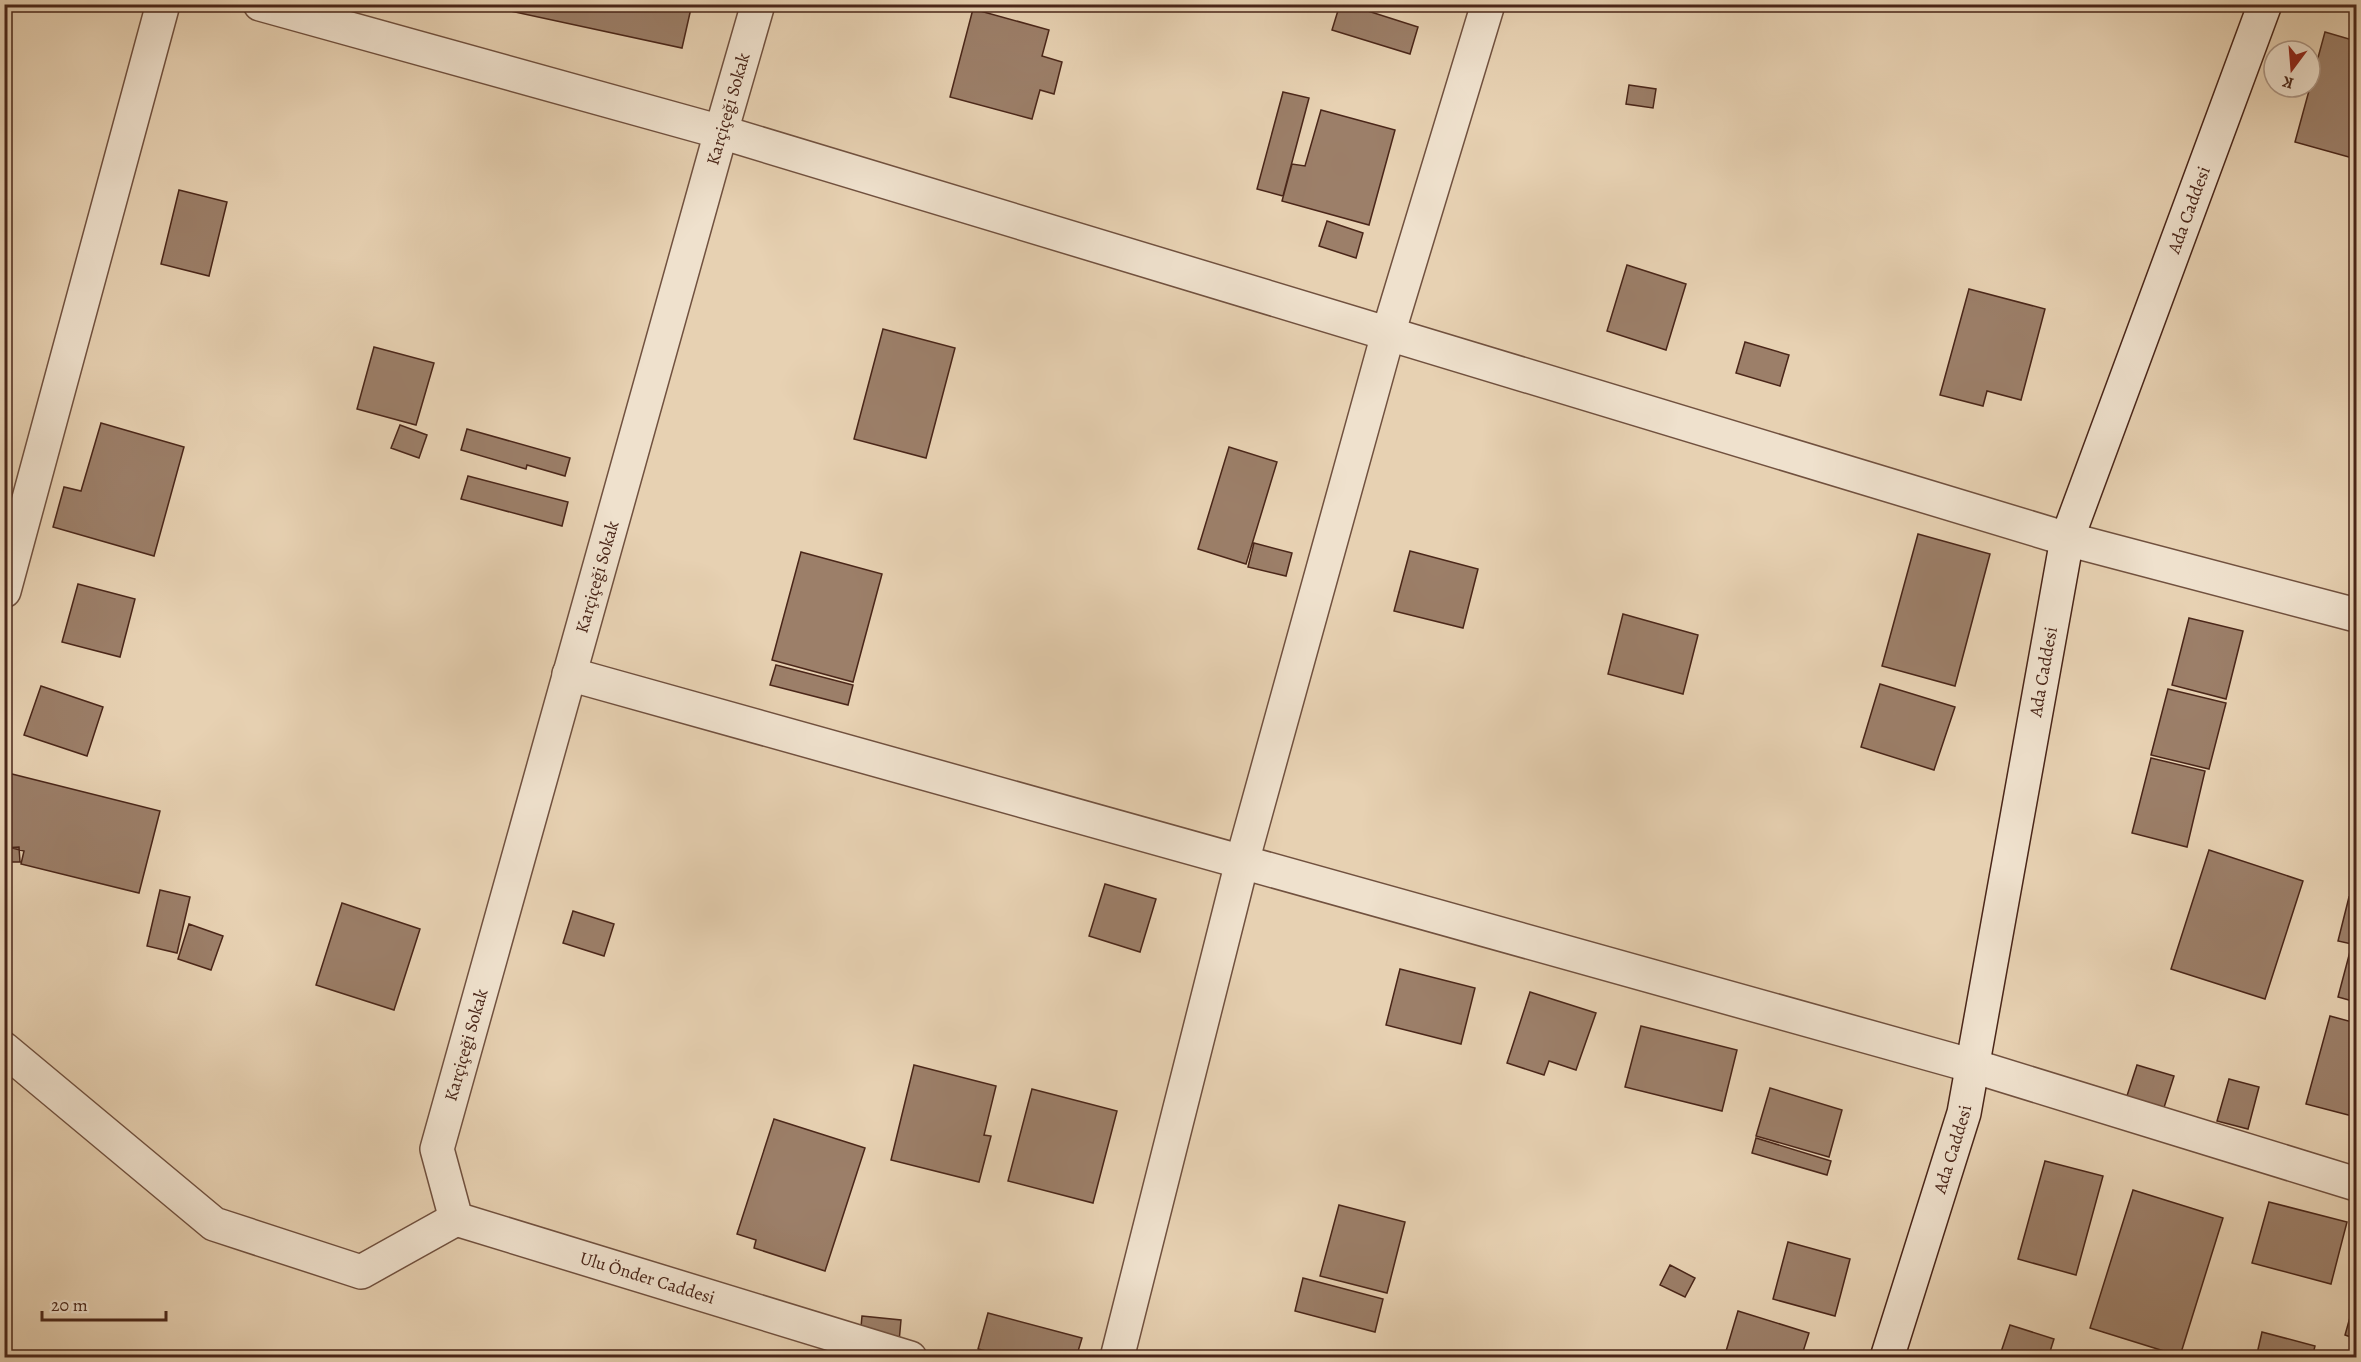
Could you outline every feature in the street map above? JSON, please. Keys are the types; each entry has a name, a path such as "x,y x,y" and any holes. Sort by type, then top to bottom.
{"street":[{"path":"4,591 163,4"},
{"path":"260,4 720,132 2067,539 2356,615"},
{"name":"Karçiçeği Sokak","path":"456,1219 437,1149 720,132 758,4"},
{"path":"1117,1358 1242,862 1388,334 1488,4"},
{"name":"Ada Caddesi","path":"1887,1358 1964,1113 2067,539 2265,4"},
{"path":"569,674 1973,1066 2356,1184"},
{"path":"4,1049 214,1224 361,1272 456,1219"},
{"name":"Ulu Önder Caddesi","path":"456,1219 910,1358"}],"building":[{"path":"449,4 484,4 482,11"},
{"path":"502,4 692,4 682,48 501,9"},
{"path":"1340,4 1418,27 1410,54 1332,30"},
{"path":"973,9 1049,30 1042,56 1062,62 1054,94 1040,90 1032,119 950,97"},
{"path":"2325,32 2356,41 2356,159 2295,142 2307,99 2322,99 2322,43"},
{"path":"1629,85 1656,89 1653,108 1626,104"},
{"path":"1283,92 1309,98 1283,196 1257,189"},
{"path":"1321,110 1395,130 1369,225 1282,201 1292,164 1305,166"},
{"path":"179,190 227,202 209,276 161,264"},
{"path":"1327,221 1363,233 1356,258 1319,246"},
{"path":"1627,265 1686,284 1666,350 1607,331"},
{"path":"1969,289 2045,309 2021,400 1987,391 1983,406 1940,395"},
{"path":"883,329 955,348 926,458 854,439"},
{"path":"1745,342 1789,355 1780,386 1736,373"},
{"path":"374,347 434,363 416,425 357,409"},
{"path":"101,423 184,447 154,556 53,527 64,487 81,491"},
{"path":"400,425 427,435 419,458 391,448"},
{"path":"467,429 570,458 565,476 527,465 526,469 461,450"},
{"path":"1229,447 1277,462 1246,564 1198,549"},
{"path":"468,476 568,502 562,526 461,499"},
{"path":"1918,534 1990,554 1955,686 1882,666"},
{"path":"1254,543 1292,553 1286,576 1248,567"},
{"path":"1410,551 1478,569 1463,628 1394,611"},
{"path":"801,552 882,574 853,682 772,660"},
{"path":"78,584 135,599 120,657 62,642"},
{"path":"1623,614 1698,635 1683,694 1608,674"},
{"path":"2189,618 2243,631 2226,699 2172,685"},
{"path":"776,665 853,685 848,705 770,685"},
{"path":"1880,684 1955,707 1934,770 1861,747"},
{"path":"41,686 103,707 87,756 24,735"},
{"path":"2168,689 2226,703 2209,769 2151,755"},
{"path":"2151,758 2205,771 2187,847 2132,833"},
{"path":"4,772 160,811 139,893 21,864 24,851 4,846"},
{"path":"19,847 20,862 4,862 4,848"},
{"path":"2209,850 2303,881 2265,999 2171,969"},
{"path":"1105,884 1156,899 1140,952 1089,936"},
{"path":"160,890 190,897 177,953 147,946"},
{"path":"2349,897 2356,899 2356,1002 2338,997 2352,944 2338,941"},
{"path":"342,903 420,929 394,1010 316,985"},
{"path":"573,911 614,924 604,956 563,943"},
{"path":"189,924 223,936 211,970 178,959"},
{"path":"1400,969 1475,988 1461,1044 1386,1025"},
{"path":"1530,992 1596,1013 1576,1070 1549,1061 1544,1075 1507,1063"},
{"path":"2330,1016 2356,1023 2356,1117 2306,1104"},
{"path":"1641,1026 1737,1050 1722,1111 1625,1087"},
{"path":"914,1065 996,1086 984,1135 991,1136 979,1182 891,1160"},
{"path":"2137,1065 2174,1076 2161,1117 2124,1105"},
{"path":"2229,1079 2259,1087 2248,1129 2217,1121"},
{"path":"1770,1088 1842,1110 1829,1157 1756,1136"},
{"path":"1032,1089 1117,1111 1093,1203 1008,1181"},
{"path":"774,1119 865,1148 825,1271 754,1248 756,1240 737,1234"},
{"path":"1756,1138 1831,1161 1827,1175 1752,1153"},
{"path":"2045,1161 2103,1176 2076,1275 2018,1259"},
{"path":"2133,1190 2223,1218 2180,1356 2090,1328"},
{"path":"2269,1202 2347,1222 2331,1284 2252,1263"},
{"path":"1339,1205 1405,1222 1387,1293 1320,1276"},
{"path":"1788,1242 1850,1259 1835,1316 1773,1299"},
{"path":"1670,1265 1695,1278 1685,1297 1660,1285"},
{"path":"1303,1278 1383,1299 1375,1332 1295,1311"},
{"path":"2356,1296 2356,1339 2345,1335"},
{"path":"1738,1311 1809,1333 1801,1358 1724,1358"},
{"path":"988,1313 1082,1338 1076,1358 1012,1358 978,1349"},
{"path":"862,1316 901,1320 899,1342 860,1338"},
{"path":"2010,1325 2054,1339 2048,1358 1999,1358"},
{"path":"2262,1332 2315,1346 2312,1358 2256,1358"}]}
